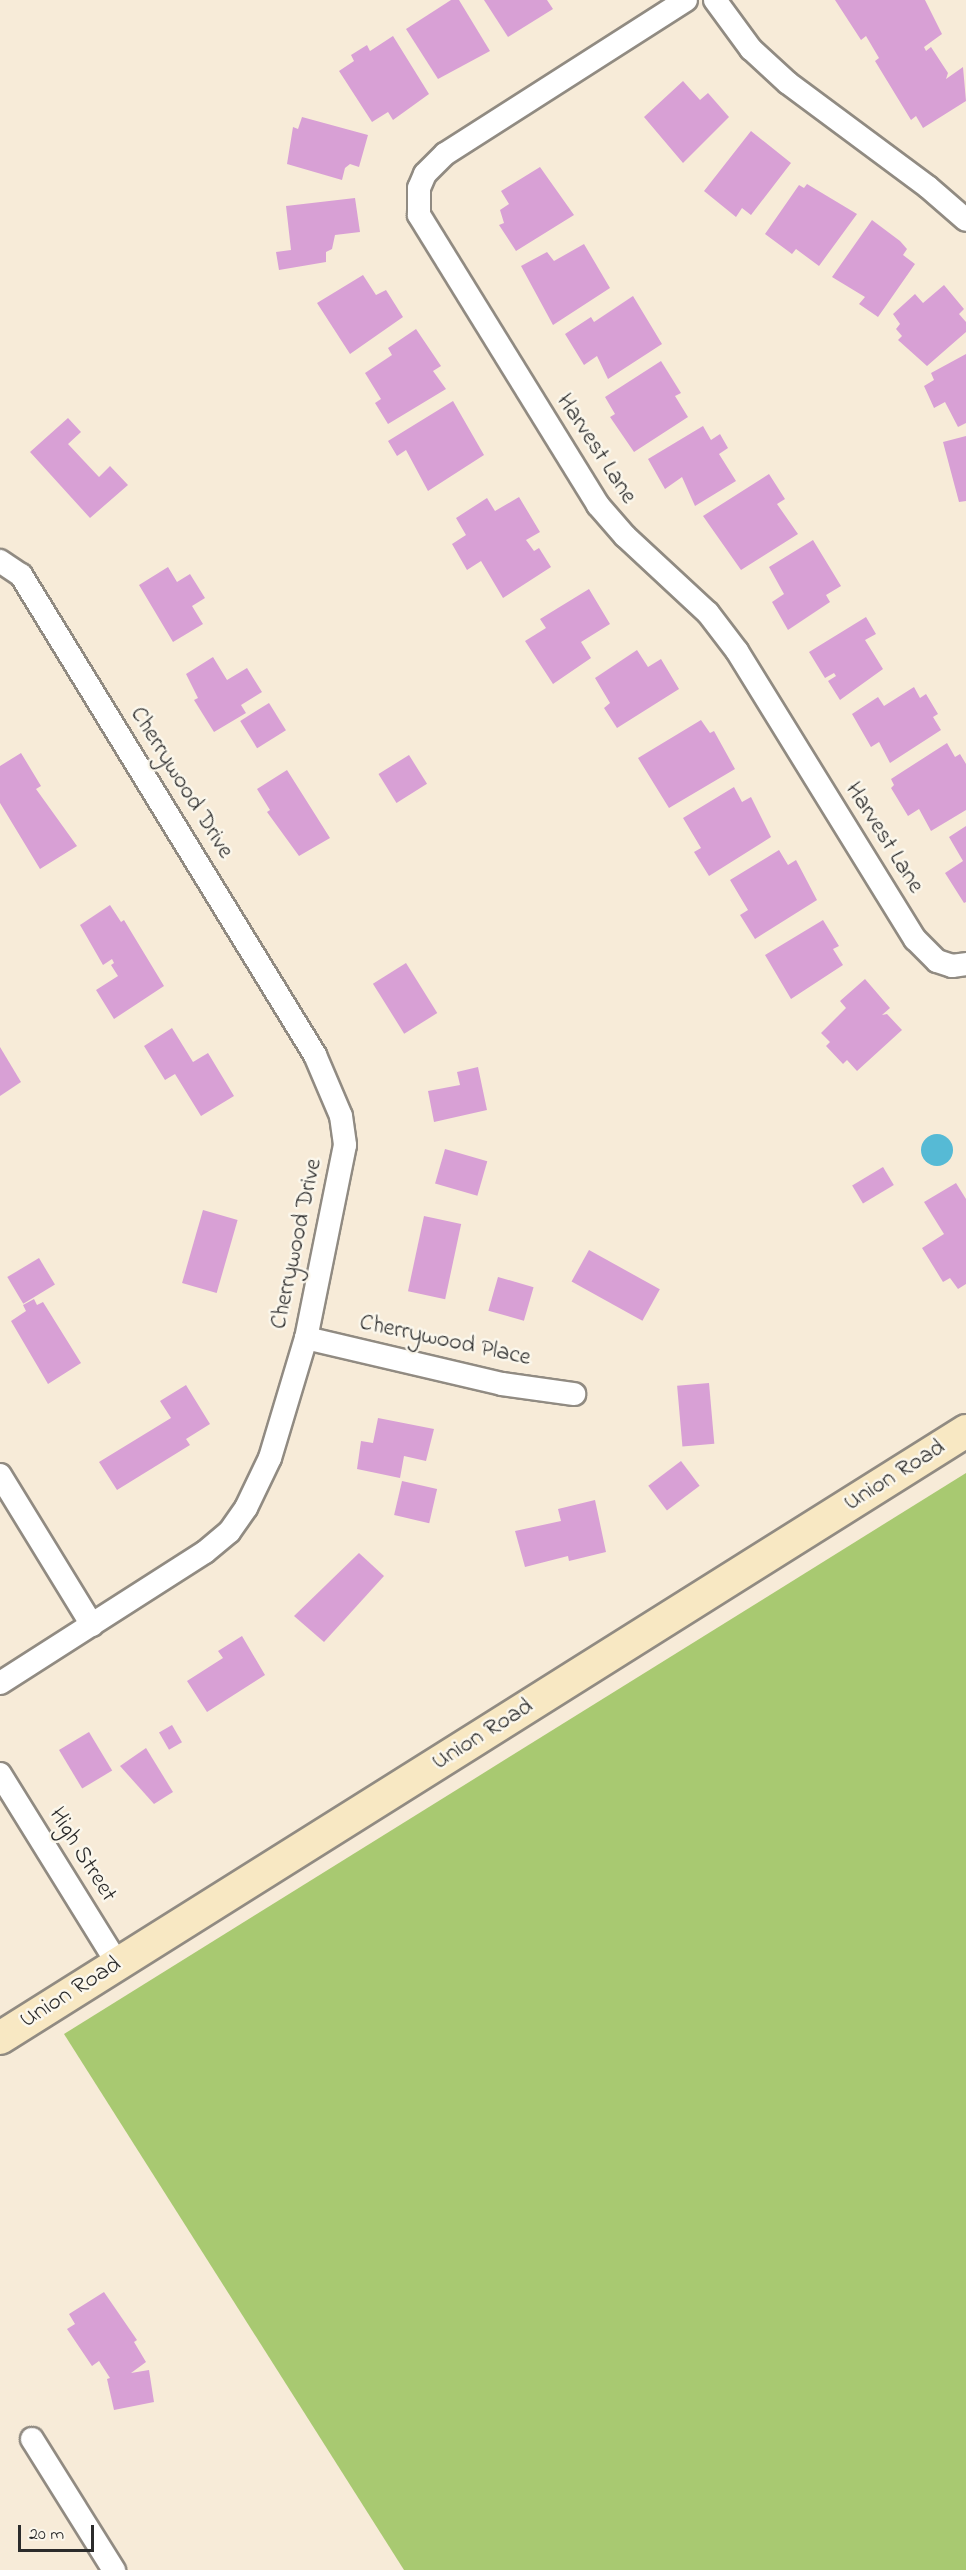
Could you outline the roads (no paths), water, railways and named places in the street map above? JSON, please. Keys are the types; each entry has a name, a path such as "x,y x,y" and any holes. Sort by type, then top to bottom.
{"main road":[{"name":"Union Road","path":"0,2037 966,1431"}],"street":[{"name":"Harvest Lane","path":"686,0 445,154 425,174 419,188 419,215 598,505 625,536 708,613 737,651 915,939 937,961 952,966 966,964"},
{"path":"715,0 751,49 788,83 928,186 966,220"},
{"name":"Cherrywood Drive","path":"0,561 21,575 270,979 332,1089 341,1116 345,1145 306,1338 270,1458 257,1487 229,1532 205,1552 0,1683"},
{"name":"Cherrywood Place","path":"306,1338 502,1383 574,1394"},
{"path":"0,1475 92,1625"},
{"name":"High Street","path":"0,1774 118,1964"},
{"path":"32,2439 114,2570"}],"water":[{"path":"937,1134 948,1139 953,1150 948,1161 937,1166 926,1161 921,1150 926,1139"}]}
